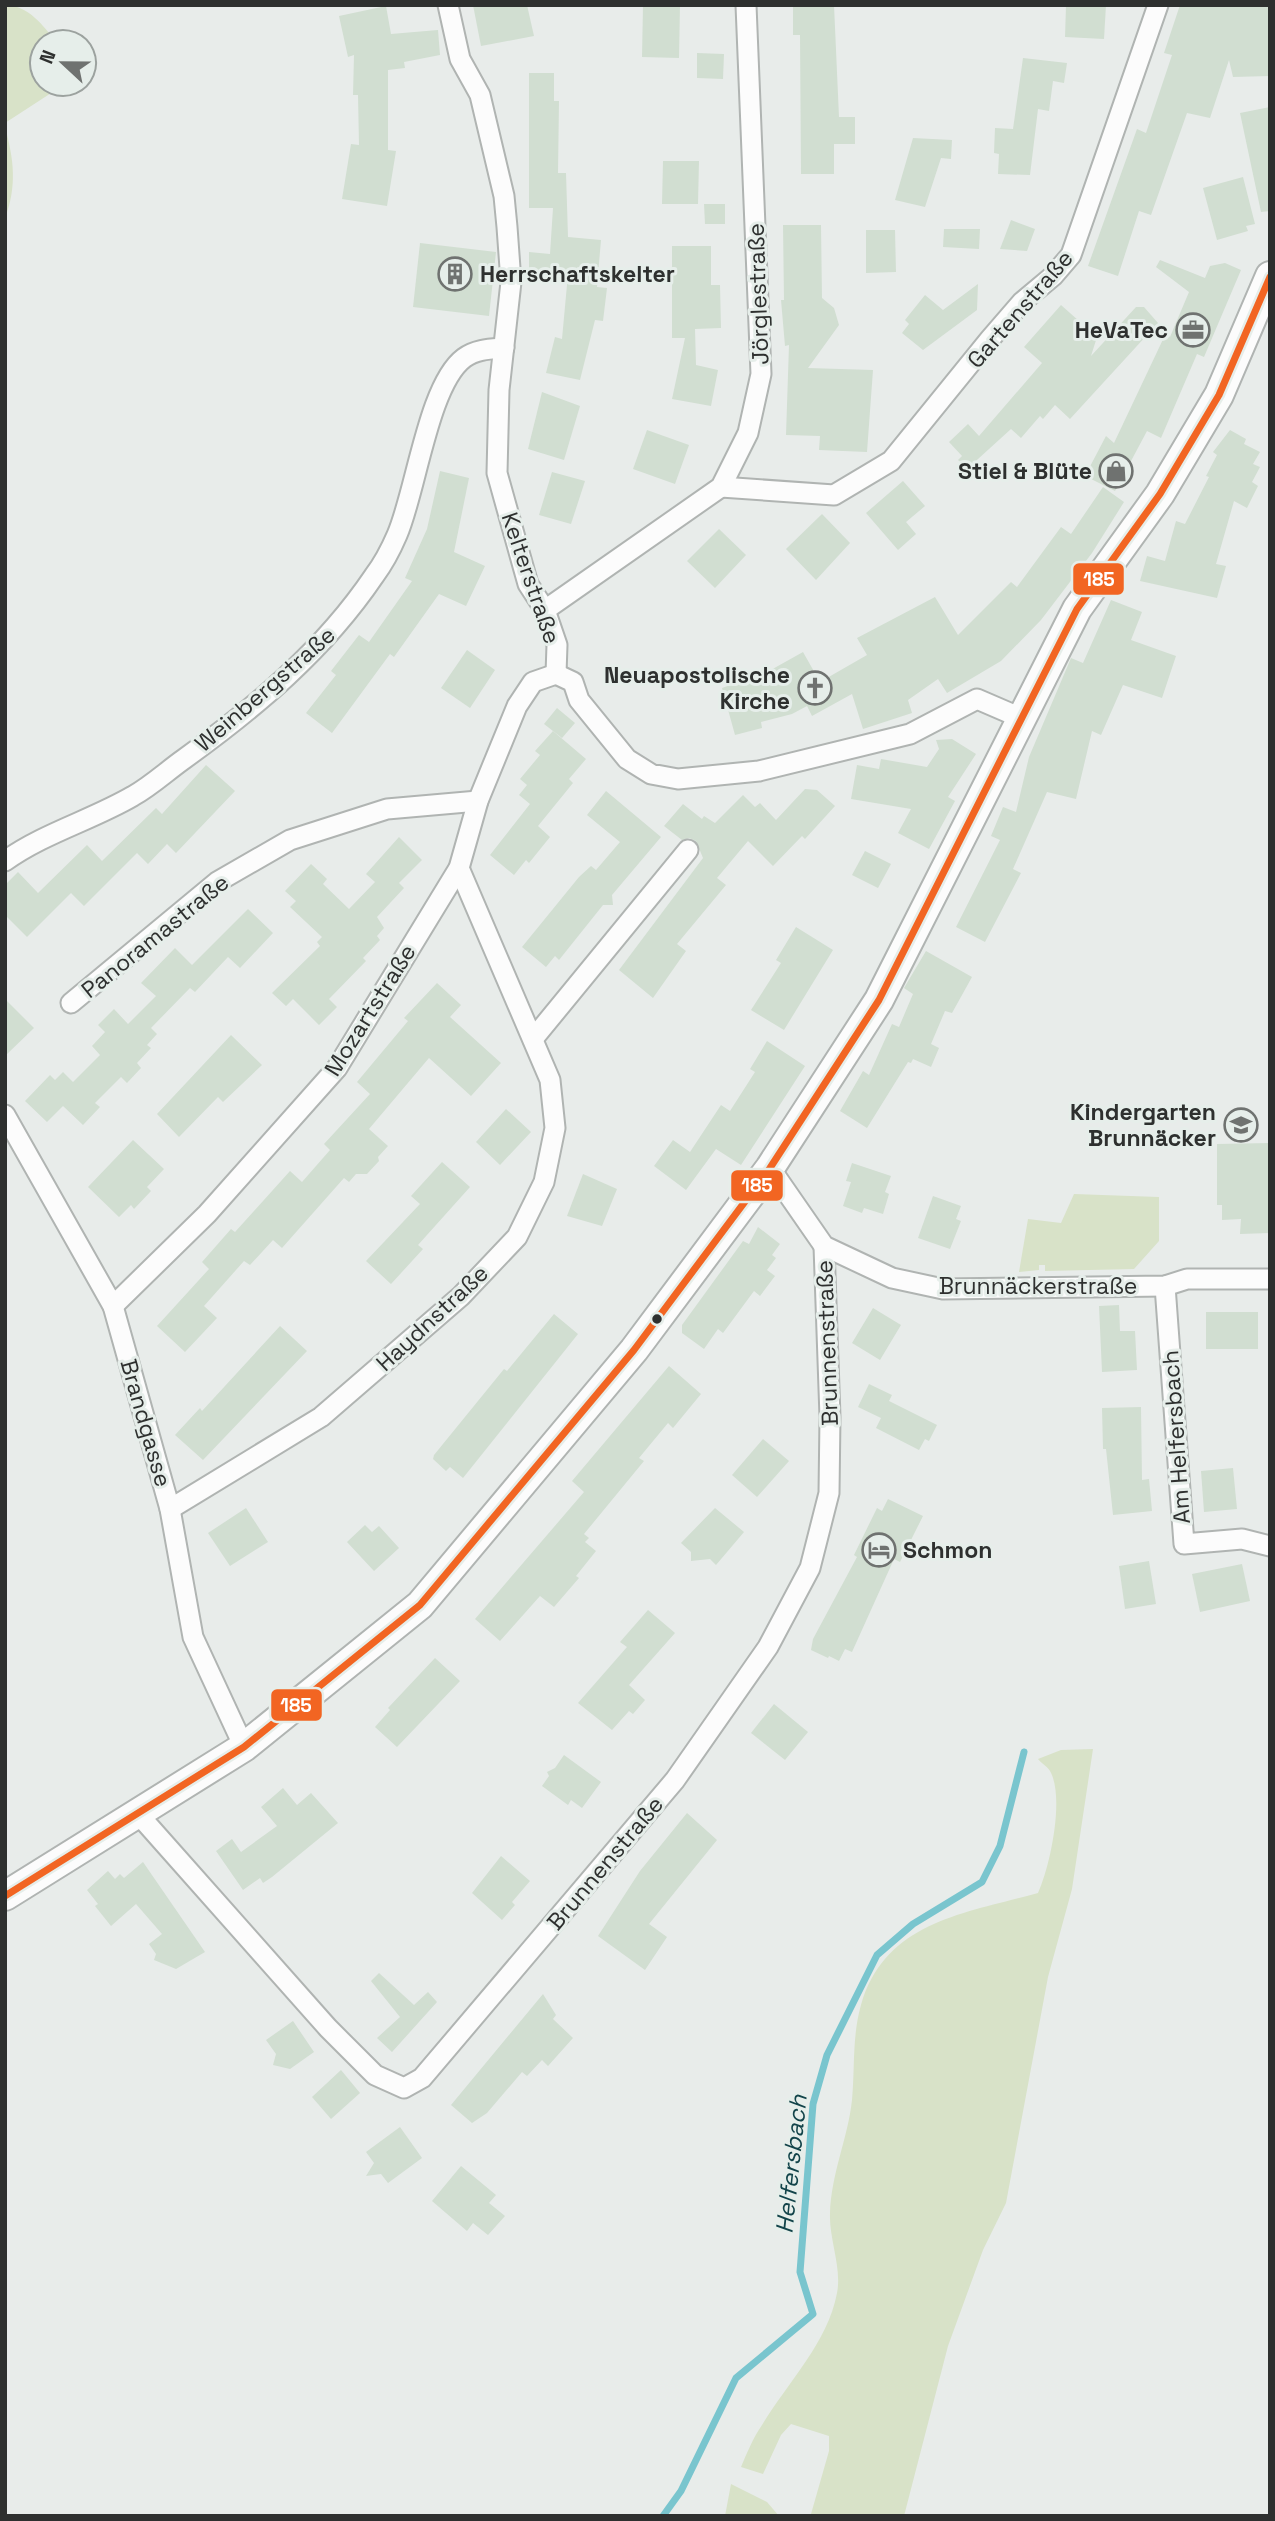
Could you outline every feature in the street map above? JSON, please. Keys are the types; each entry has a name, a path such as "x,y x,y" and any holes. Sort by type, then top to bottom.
{"street":[{"name":"Kelterstraße","path":"448,5 460,59 480,95 504,196 511,264 497,432 498,473 528,584 545,610 557,645 556,674 573,682 579,700 627,759 651,774 678,779 759,771 910,734 977,699 1021,718"},
{"name":"Jörglestraße","path":"545,610 721,487 748,433 761,373 746,5"},
{"name":"Gartenstraße","path":"721,487 834,495 891,461 1006,320 1071,255 1158,5"},
{"path":"8,1893 139,1815 244,1747 420,1605 634,1350 770,1168 878,1000 1077,609 1160,494 1219,395 1270,275"},
{"name":"Weinbergstraße","path":"5,861 22,849 133,796 230,726 314,652 349,612 376,573 397,534 438,398 450,376 463,358 482,349 505,348"},
{"name":"Mozartstraße","path":"113,1306 207,1214 337,1068 458,868 478,801 517,706 533,682 556,674"},
{"name":"Panoramastraße","path":"71,1003 217,882 290,840 387,809 478,801"},
{"path":"533,1039 688,850"},
{"name":"Haydnstraße","path":"170,1509 321,1417 461,1296 517,1237 544,1182 555,1128 550,1080 458,868"},
{"name":"Brandgasse","path":"5,1115 113,1306 170,1509 193,1637 244,1747"},
{"name":"Brunnäckerstraße","path":"770,1168 824,1245 892,1278 943,1289 1165,1286 1187,1279 1270,1279"},
{"name":"Brunnenstraße","path":"139,1815 328,2028 375,2075 404,2088 422,2078 675,1780 768,1647 810,1568 829,1493 830,1417 824,1245"},
{"name":"Am Helfersbach","path":"1165,1286 1184,1544 1242,1539 1270,1546"}],"green space":[{"path":"5,5 28,12 44,28 28,28 28,98 43,98 5,123"},
{"path":"5,127 13,184 5,218"},
{"path":"1074,1194 1159,1197 1159,1241 1134,1269 1045,1271 1045,1265 1039,1265 1039,1270 1019,1272 1028,1219 1061,1223"},
{"path":"1093,1749 1072,1889 1048,1977 1006,2203 983,2250 948,2346 904,2516 814,2516 811,2514 829,2451 829,2436 791,2424 781,2435 763,2474 741,2467 759,2430 816,2345 832,2311 837,2293 838,2274 830,2224 831,2199 850,2114 855,2040 861,2005 873,1977 889,1955 909,1938 957,1915 1038,1893 1051,1850 1056,1797 1050,1771 1038,1759 1061,1750"},
{"path":"731,2484 767,2502 779,2516 725,2516"}],"building":[{"path":"473,5 527,5 534,36 481,46"},
{"path":"643,5 680,5 679,58 642,57"},
{"path":"793,5 834,5 839,117 855,117 855,144 834,144 834,174 801,174 800,35 793,35"},
{"path":"1066,5 1106,5 1104,39 1065,37"},
{"path":"1180,5 1270,5 1270,76 1233,77 1229,60 1210,118 1187,113 1151,215 1139,211 1118,276 1088,266 1137,129 1146,133 1172,55 1164,53"},
{"path":"386,6 391,34 438,30 440,55 404,62 405,68 388,70 388,150 396,151 387,206 342,199 351,144 359,145 358,95 353,95 354,55 348,57 339,16"},
{"path":"697,53 724,54 723,79 697,78"},
{"path":"1023,58 1067,63 1064,83 1053,81 1049,111 1038,109 1030,175 998,174 999,154 994,153 995,128 1013,129"},
{"path":"529,73 554,73 554,101 559,101 558,173 566,173 568,237 601,240 597,287 607,288 603,321 595,320 580,380 546,373 555,337 562,339 568,274 529,273 529,252 550,254 553,208 529,208"},
{"path":"1270,107 1270,211 1261,212 1240,113"},
{"path":"913,138 952,140 951,159 941,158 925,207 895,200"},
{"path":"663,161 699,161 698,204 662,204"},
{"path":"1243,177 1255,224 1246,226 1248,231 1217,240 1203,188"},
{"path":"704,204 725,204 725,224 705,224"},
{"path":"1011,220 1035,229 1027,251 1000,249"},
{"path":"783,225 821,225 822,298 834,308 839,325 808,368 873,370 867,452 819,450 820,436 786,435 789,345 785,346 781,300 784,300"},
{"path":"944,229 980,229 979,249 943,247"},
{"path":"866,230 895,230 896,272 866,273"},
{"name":"Herrschaftskelter","path":"420,243 496,252 489,316 413,307"},
{"path":"672,246 711,246 711,285 720,285 721,328 695,329 696,365 718,370 711,406 672,399 685,338 672,338"},
{"path":"1160,260 1205,278 1210,266 1225,263 1241,270 1204,357 1197,354 1161,438 1147,431 1115,491 1085,476 1106,436 1114,443 1166,333 1170,337 1189,292 1156,267"},
{"path":"978,284 977,310 923,350 902,333 909,324 905,320 925,295 943,310"},
{"path":"1061,305 1097,337 1091,356 1136,307 1144,307 1158,323 1070,419 1055,405 1043,419 1040,416 1021,438 1011,429 967,469 958,460 962,456 949,442 968,424 979,436 1042,363 1024,347"},
{"path":"542,392 580,406 564,460 528,449"},
{"path":"647,430 689,445 675,484 633,469"},
{"path":"1230,430 1246,439 1244,444 1260,452 1253,464 1260,467 1252,482 1258,486 1247,508 1234,501 1216,564 1226,566 1217,598 1140,581 1147,556 1165,561 1176,521 1185,524 1209,477 1206,476 1217,455 1213,452"},
{"path":"440,471 469,478 454,552 485,566 466,606 439,594 394,657 390,654 332,733 306,713 336,675 331,671 359,635 369,642 412,581 405,578 427,529"},
{"path":"552,472 585,481 571,524 539,515"},
{"path":"903,481 925,506 906,522 916,534 898,550 866,513"},
{"path":"1103,487 1124,502 1092,553 1041,620 1001,661 947,693 938,679 908,700 912,713 863,729 852,694 812,716 807,706 792,714 761,722 762,728 735,735 722,688 769,671 803,652 820,682 867,655 857,638 935,597 958,635 1011,582 1017,587 1061,527 1071,534"},
{"path":"822,514 850,543 816,580 786,549"},
{"path":"719,529 746,555 715,588 687,561"},
{"path":"1111,600 1142,612 1131,640 1176,656 1162,698 1123,685 1101,735 1092,731 1076,799 1047,792 1013,869 1021,873 985,942 956,927 1000,840 991,836 1003,807 1016,812 1029,757 1071,658 1083,663"},
{"path":"467,650 495,670 470,708 441,688"},
{"path":"557,708 575,723 562,738 544,724"},
{"path":"553,731 586,759 569,779 573,783 538,826 550,837 529,863 526,860 514,875 490,855 530,804 519,795 527,785 520,779 540,755 535,751"},
{"path":"952,739 976,754 948,797 955,801 929,849 898,833 911,809 851,799 857,765 879,769 881,759 927,767 939,749 936,740"},
{"path":"206,765 235,791 176,853 167,844 148,864 137,853 84,906 71,893 27,937 5,915 5,885 18,872 38,893 87,845 102,861 156,808 162,814"},
{"path":"805,789 817,790 835,806 805,839 802,836 773,866 748,841 717,878 726,885 677,944 686,951 653,998 619,970 703,858 696,841 689,838 682,840 664,826 683,804 702,819 704,816 715,823 743,795 755,807 760,803 776,820"},
{"path":"606,791 661,837 612,895 613,905 603,905 559,960 555,956 546,967 522,947 579,877 591,866 596,870 620,842 587,815"},
{"path":"399,837 422,860 399,883 404,888 377,917 384,928 377,936 380,940 363,958 366,961 329,999 337,1007 319,1025 293,999 286,1006 272,993 320,946 317,942 322,937 290,907 296,901 285,891 311,864 327,879 323,884 349,909 375,882 366,874"},
{"path":"865,851 891,864 878,888 852,875"},
{"path":"248,909 273,933 240,968 228,957 195,992 190,988 151,1028 157,1034 147,1045 151,1048 137,1063 141,1068 127,1083 121,1077 95,1103 100,1107 83,1125 63,1106 47,1122 25,1101 50,1075 55,1080 63,1072 73,1082 100,1055 92,1046 105,1032 98,1025 114,1009 128,1024 156,996 141,983 175,948 192,965"},
{"path":"796,927 833,950 784,1030 751,1010 781,963 776,960"},
{"path":"926,951 972,977 952,1013 945,1011 931,1044 939,1048 931,1067 913,1059 911,1063 908,1062 867,1128 840,1111 863,1071 869,1075 892,1024 899,1027 913,994 904,988"},
{"path":"437,983 461,1005 450,1017 501,1063 471,1096 429,1058 369,1129 388,1146 378,1157 379,1161 367,1174 356,1174 349,1182 344,1178 282,1248 273,1240 250,1265 244,1261 204,1306 217,1318 185,1352 157,1326 209,1269 202,1262 231,1229 235,1232 290,1171 302,1182 330,1150 324,1144 370,1094 357,1082 408,1021 404,1018"},
{"path":"5,999 34,1028 5,1056"},
{"path":"231,1035 262,1065 223,1102 218,1097 179,1137 157,1114"},
{"path":"767,1041 805,1066 741,1165 716,1149 686,1190 654,1166 673,1140 690,1152 721,1105 730,1111 755,1072 750,1069"},
{"path":"506,1109 531,1132 500,1165 476,1142"},
{"path":"133,1140 164,1169 147,1187 151,1191 134,1209 131,1205 119,1217 88,1187"},
{"path":"1270,1143 1270,1233 1240,1234 1241,1219 1222,1220 1222,1205 1217,1205 1217,1144"},
{"path":"442,1162 470,1187 418,1245 423,1249 391,1284 366,1261 420,1204 411,1196"},
{"path":"852,1163 891,1176 885,1192 889,1194 883,1214 864,1208 862,1213 843,1206 851,1182 846,1181"},
{"path":"583,1174 617,1189 602,1226 567,1216"},
{"path":"933,1196 961,1206 956,1219 961,1221 950,1249 918,1238"},
{"path":"758,1227 780,1244 772,1255 776,1258 767,1270 775,1276 760,1296 754,1291 723,1333 718,1329 704,1349 682,1333 682,1325 743,1241 749,1244"},
{"path":"1119,1305 1120,1331 1135,1331 1137,1370 1102,1372 1099,1306"},
{"path":"873,1308 901,1325 880,1360 852,1343"},
{"path":"1206,1312 1258,1312 1258,1349 1206,1349"},
{"path":"554,1314 578,1334 463,1478 450,1467 446,1471 433,1459 434,1455 504,1369 507,1371"},
{"path":"280,1326 307,1351 203,1460 175,1435 200,1408 202,1411"},
{"path":"669,1366 701,1394 673,1428 668,1423 639,1458 644,1461 584,1534 589,1538 585,1542 596,1551 576,1576 579,1578 554,1607 540,1596 500,1641 475,1619 584,1492 572,1481"},
{"path":"869,1384 892,1395 889,1401 937,1425 929,1441 925,1439 919,1450 876,1428 881,1418 858,1407"},
{"path":"1141,1407 1142,1480 1149,1479 1152,1511 1113,1515 1106,1449 1103,1449 1102,1408"},
{"path":"763,1439 789,1461 757,1497 732,1475"},
{"path":"1233,1468 1237,1509 1204,1512 1201,1471"},
{"path":"888,1499 923,1516 900,1562 894,1559 852,1652 845,1649 839,1661 829,1656 828,1658 811,1650 813,1639 857,1557 854,1555 877,1508 882,1511"},
{"path":"246,1508 268,1542 230,1566 208,1533"},
{"path":"715,1508 744,1532 716,1565 710,1559 691,1561 691,1552 681,1543"},
{"path":"365,1525 372,1532 379,1526 399,1548 374,1571 347,1542"},
{"path":"1149,1561 1156,1604 1125,1609 1119,1566"},
{"path":"1242,1564 1250,1601 1200,1612 1192,1574"},
{"path":"648,1610 675,1633 629,1685 645,1700 633,1714 629,1711 612,1730 578,1703 627,1647 620,1642"},
{"path":"435,1658 460,1681 397,1747 375,1727 390,1710 388,1708"},
{"path":"774,1704 808,1732 785,1760 751,1733"},
{"path":"564,1755 601,1782 582,1808 571,1800 568,1805 542,1786 549,1776 547,1772 555,1768"},
{"path":"283,1788 297,1805 311,1793 338,1823 272,1877 263,1883 260,1878 243,1890 216,1851 232,1839 241,1852 277,1826 261,1807"},
{"path":"687,1813 717,1840 649,1924 667,1937 645,1970 598,1936 640,1871"},
{"path":"501,1856 530,1881 512,1902 515,1905 502,1920 472,1893"},
{"path":"143,1862 205,1952 176,1969 154,1960 156,1954 149,1944 162,1934 136,1904 111,1926 95,1906 98,1904 87,1890 108,1871 115,1879 120,1874 124,1878"},
{"path":"379,1973 414,2005 428,1992 437,2002 392,2052 377,2038 400,2017 371,1981"},
{"path":"543,1994 556,2015 553,2019 573,2038 548,2066 542,2060 527,2076 522,2072 487,2113 472,2123 451,2105"},
{"path":"293,2021 314,2052 290,2069 273,2065 276,2054 266,2040"},
{"path":"341,2070 360,2093 331,2119 312,2097"},
{"path":"400,2127 422,2158 388,2183 381,2174 366,2176 374,2163 366,2152"},
{"path":"461,2166 496,2195 489,2203 505,2216 488,2235 473,2223 467,2231 432,2201"}],"waterway":[{"name":"Helfersbach","path":"663,2516 681,2491 736,2378 813,2314 800,2272 813,2104 827,2055 877,1955 913,1924 982,1882 1000,1846 1024,1752"}],"transit line":[{"name":"185","path":"5,1896 244,1747 420,1605 634,1350 770,1168 879,1000 1077,609 1160,494 1219,395 1270,277"}],"place":[{"name":"Herrschaftskelter","path":"455,274"},
{"name":"HeVaTec","path":"1193,330"},
{"name":"Stiel & Blüte","path":"1116,471"},
{"name":"Neuapostolische Kirche","path":"815,688"},
{"name":"Kindergarten Brunnäcker","path":"1241,1125"},
{"name":"Schmon","path":"879,1550"}]}
